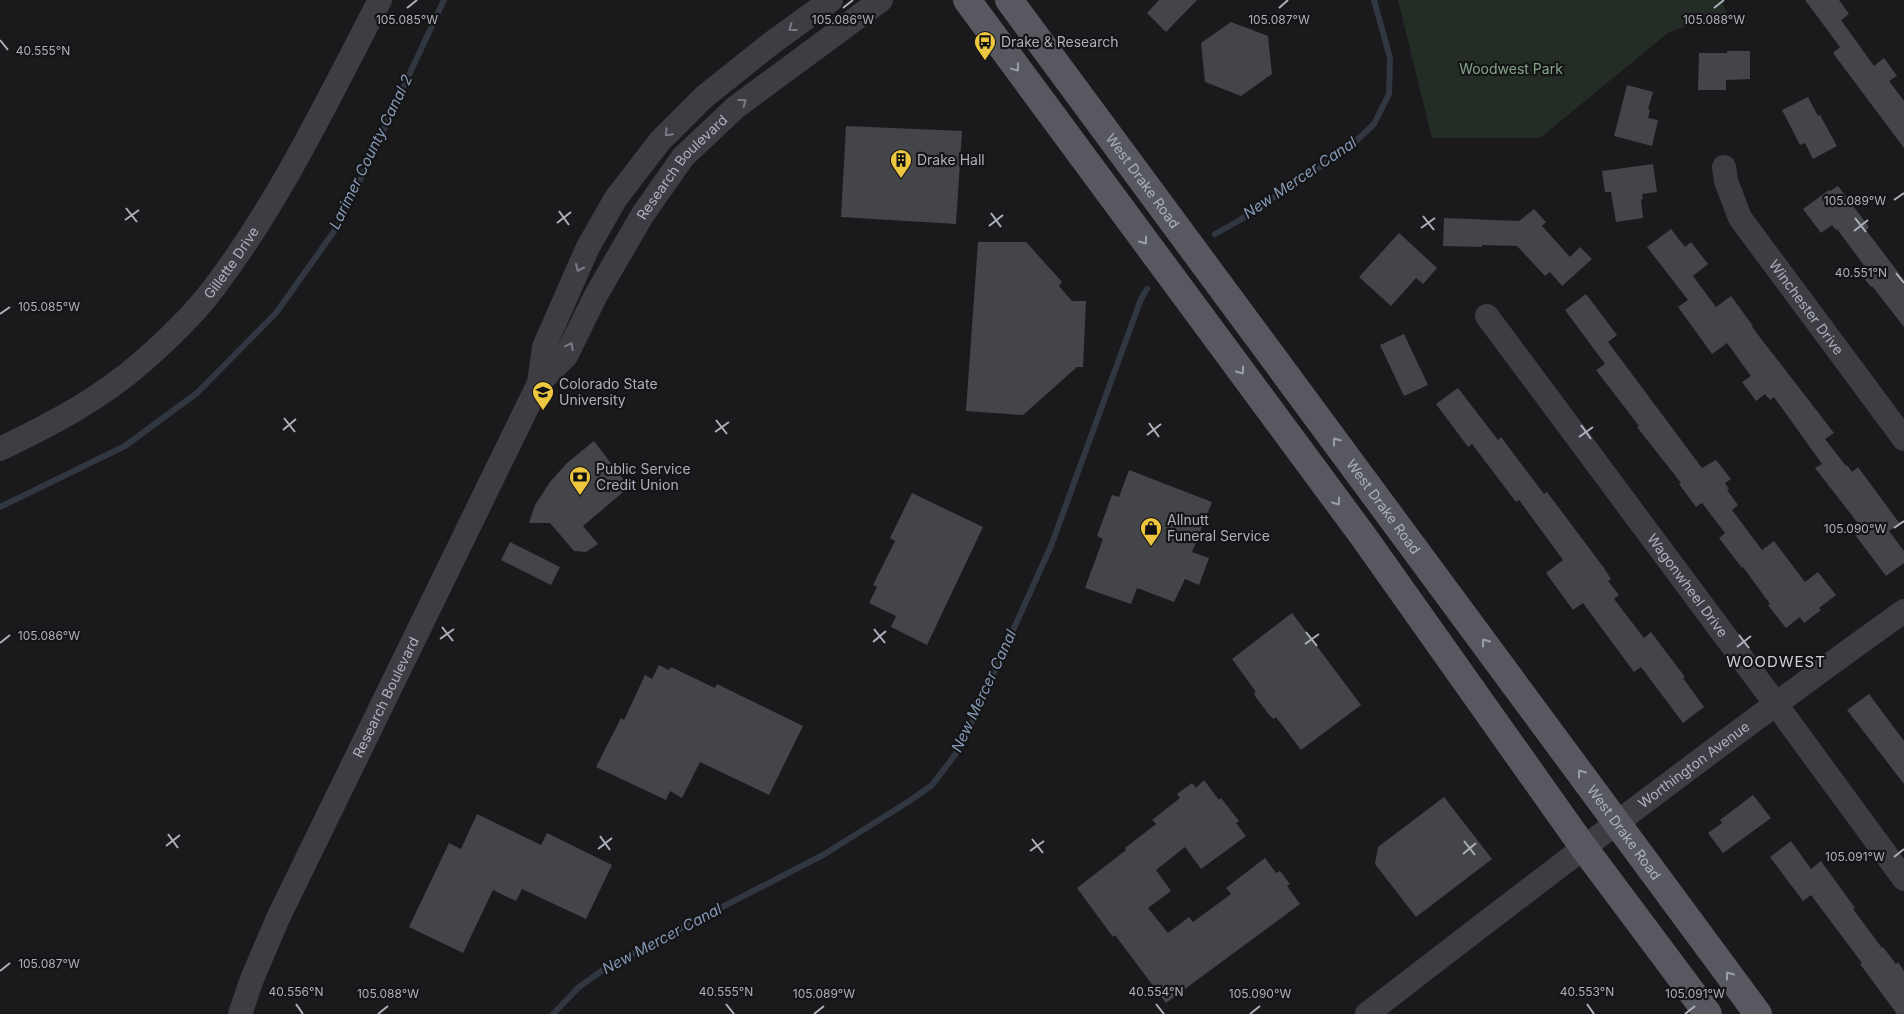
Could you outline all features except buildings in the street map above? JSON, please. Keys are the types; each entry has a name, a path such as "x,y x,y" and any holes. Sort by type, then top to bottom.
{"main road":[{"path":"967,0 1363,536 1584,848 1708,1014"},
{"name":"West Drake Road","path":"1009,0 1168,212 1758,1014"},
{"path":"1099,180 1124,204 1140,214 1152,218 1163,216 1168,212"}],"street":[{"name":"Gillette Drive","path":"0,449 47,426 86,403 141,362 212,290 260,220 380,0"},
{"name":"Research Boulevard","path":"240,1014 252,978 278,918 539,383 544,347 588,247 616,198 660,141 704,97 773,42 831,0"},
{"name":"Research Boulevard","path":"539,383 566,356 596,295 643,214 683,157 736,107 881,0"},
{"name":"Winchester Drive","path":"1724,167 1726,181 1740,218 1904,440"},
{"name":"Wagonwheel Drive","path":"1487,316 1904,879"},
{"name":"Worthington Avenue","path":"1367,1014 1775,703 1904,611"}],"green space":[{"name":"Woodwest Park","path":"1398,0 1721,0 1727,13 1669,32 1540,138 1432,138"}],"waterway":[{"name":"Larimer County Canal 2","path":"0,507 125,446 197,393 276,313 340,223 444,0"},
{"name":"New Mercer Canal","path":"1215,234 1240,220 1351,146 1374,124 1389,94 1390,58 1374,0"},
{"name":"New Mercer Canal","path":"553,1014 579,987 610,965 823,855 932,785 960,748 1051,546 1141,299 1147,289"}],"place":[{"name":"Drake & Research","path":"985,61"},
{"name":"Drake Hall","path":"901,179"},
{"name":"Colorado State University","path":"543,411"},
{"name":"Public Service Credit Union","path":"580,496"},
{"name":"Allnutt Funeral Service","path":"1151,547"}],"district":[{"name":"WOODWEST","path":"1776,662"}]}
